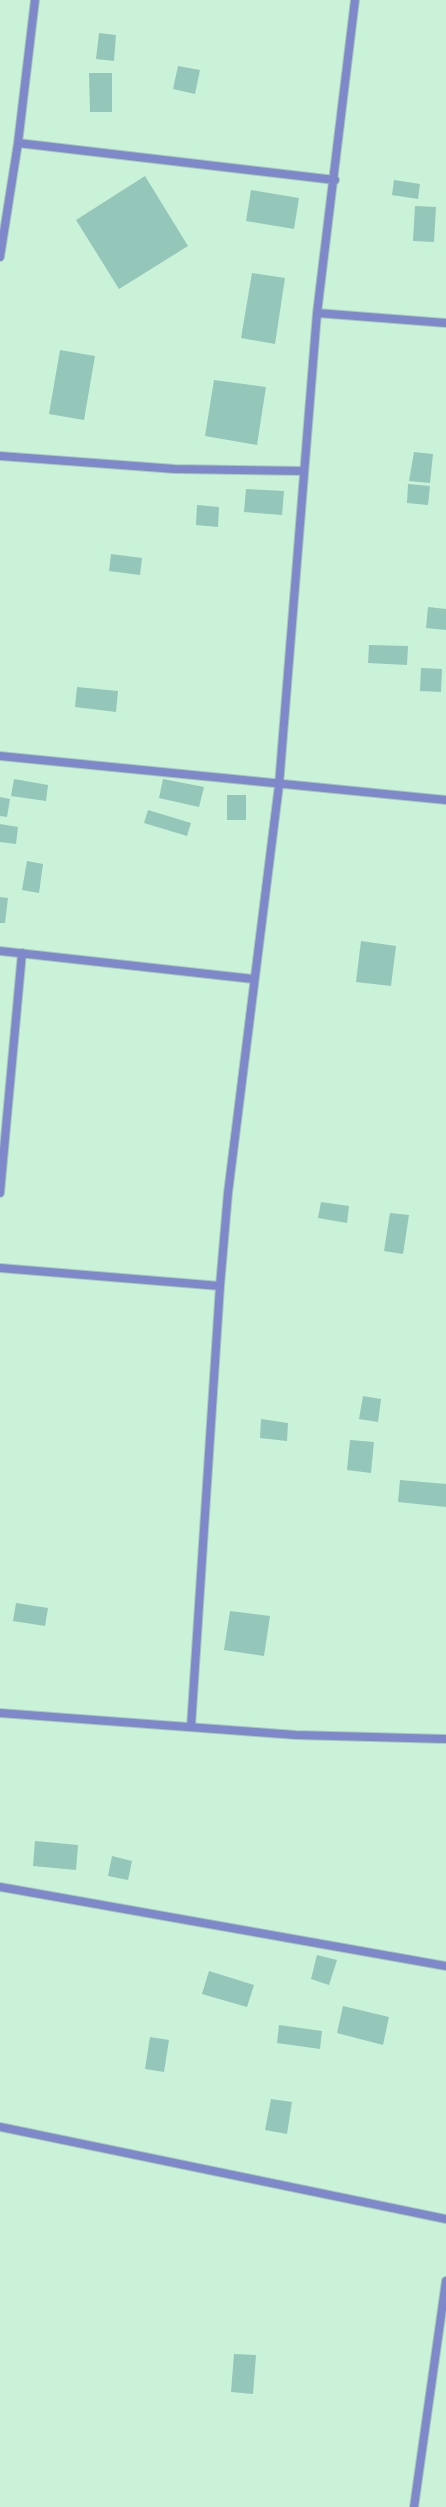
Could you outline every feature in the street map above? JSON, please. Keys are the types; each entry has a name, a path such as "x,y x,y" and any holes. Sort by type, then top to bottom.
{"street":[{"path":"0,257 18,143 35,0"},
{"path":"191,1727 220,1286 253,979 279,785 303,471 318,312 335,180 354,0"},
{"path":"18,143 335,180"},
{"path":"318,312 446,323"},
{"path":"0,456 175,469 303,471"},
{"path":"0,756 279,785 446,800"},
{"path":"0,951 253,979"},
{"path":"0,1193 22,953"},
{"path":"0,1268 220,1286"},
{"path":"0,1713 296,1735 446,1739"},
{"path":"0,1887 446,1966"},
{"path":"0,2127 446,2218"},
{"path":"414,2507 446,2282"}],"building":[{"path":"99,33 116,35 114,61 96,59"},
{"path":"178,66 200,70 195,94 173,89"},
{"path":"89,73 112,73 112,112 90,112"},
{"path":"145,176 188,246 119,289 76,220"},
{"path":"394,180 420,184 418,199 392,195"},
{"path":"251,190 299,198 294,229 246,221"},
{"path":"415,206 436,207 434,242 413,241"},
{"path":"252,273 285,278 275,344 241,338"},
{"path":"60,350 95,356 84,420 49,414"},
{"path":"214,380 266,387 257,445 205,436"},
{"path":"414,452 433,454 430,483 409,481"},
{"path":"408,484 430,486 428,505 407,503"},
{"path":"246,489 284,491 282,515 244,512"},
{"path":"197,505 219,507 218,527 196,525"},
{"path":"111,554 142,558 140,575 109,571"},
{"path":"428,607 446,609 446,630 426,628"},
{"path":"369,645 408,646 407,665 368,663"},
{"path":"421,668 442,669 441,692 420,691"},
{"path":"77,687 118,691 116,712 75,707"},
{"path":"14,779 48,785 46,801 11,796"},
{"path":"163,779 204,787 199,807 159,798"},
{"path":"227,795 246,795 246,820 227,820"},
{"path":"0,797 10,799 7,817 0,816"},
{"path":"148,810 191,823 187,836 144,823"},
{"path":"0,824 18,827 16,844 0,842"},
{"path":"27,861 43,864 39,893 22,890"},
{"path":"0,897 8,898 5,923 0,923"},
{"path":"361,941 396,946 391,986 356,982"},
{"path":"321,1202 349,1206 347,1223 318,1218"},
{"path":"390,1213 409,1215 403,1254 384,1251"},
{"path":"363,1396 381,1399 378,1422 359,1419"},
{"path":"261,1419 288,1423 287,1441 260,1438"},
{"path":"350,1440 374,1442 371,1473 347,1470"},
{"path":"400,1480 446,1484 446,1507 398,1502"},
{"path":"16,1603 48,1608 45,1626 13,1621"},
{"path":"230,1611 270,1616 264,1656 224,1650"},
{"path":"35,1841 78,1845 76,1870 33,1866"},
{"path":"112,1856 132,1861 128,1880 108,1876"},
{"path":"317,1955 337,1960 329,1985 311,1979"},
{"path":"209,1971 254,1985 247,2007 202,1994"},
{"path":"343,2006 389,2017 383,2045 337,2033"},
{"path":"279,2025 322,2031 320,2049 277,2043"},
{"path":"150,2037 169,2040 164,2072 145,2069"},
{"path":"271,2099 292,2102 287,2134 265,2130"},
{"path":"234,2354 256,2355 253,2394 231,2392"}]}
